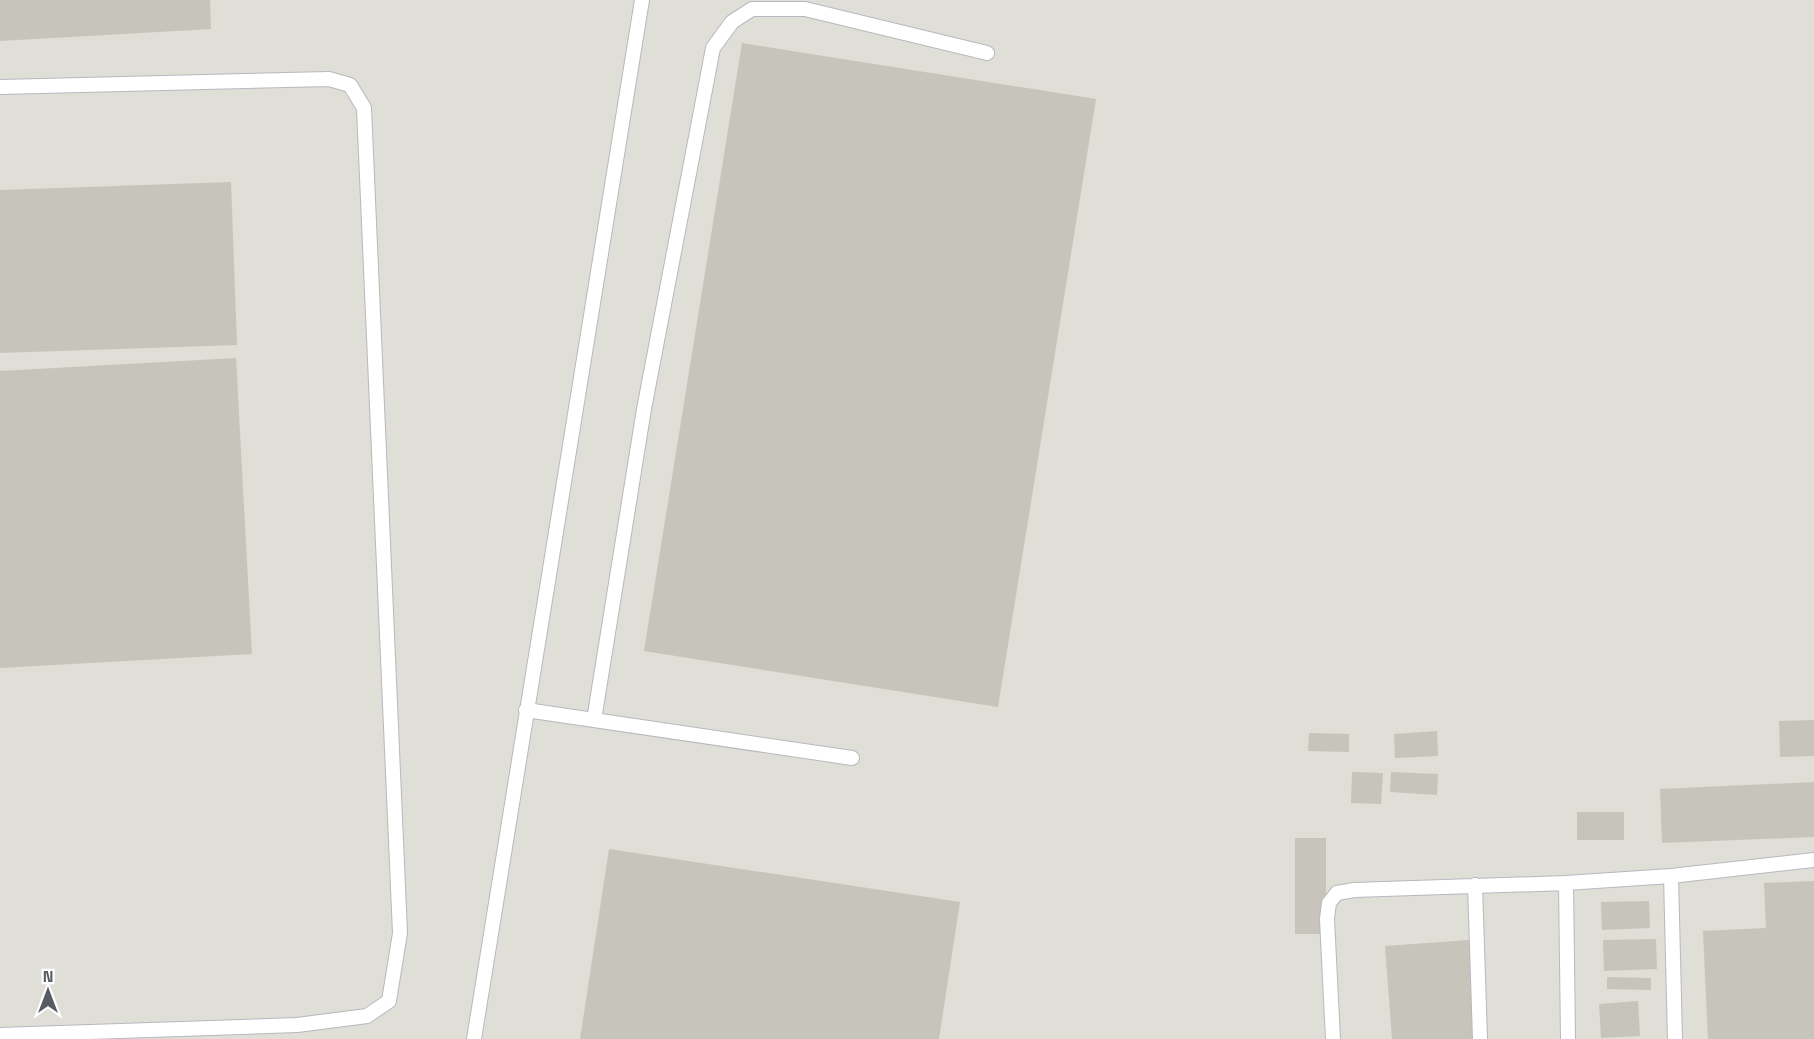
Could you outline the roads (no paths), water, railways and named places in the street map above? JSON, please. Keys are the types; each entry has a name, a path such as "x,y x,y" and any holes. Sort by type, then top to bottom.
{"lane":[{"path":"474,1039 642,0"},
{"path":"594,720 644,410 713,48 732,22 752,9 805,9 987,53"},
{"path":"0,87 329,78 350,85 364,108 400,933 389,1001 368,1016 297,1024 0,1035"},
{"path":"526,710 852,758"},
{"path":"1333,1039 1327,919 1329,903 1337,893 1354,890 1566,883 1671,876 1814,861"},
{"path":"1671,876 1675,1039"},
{"path":"1566,883 1568,1039"},
{"path":"1475,885 1480,1039"}]}
